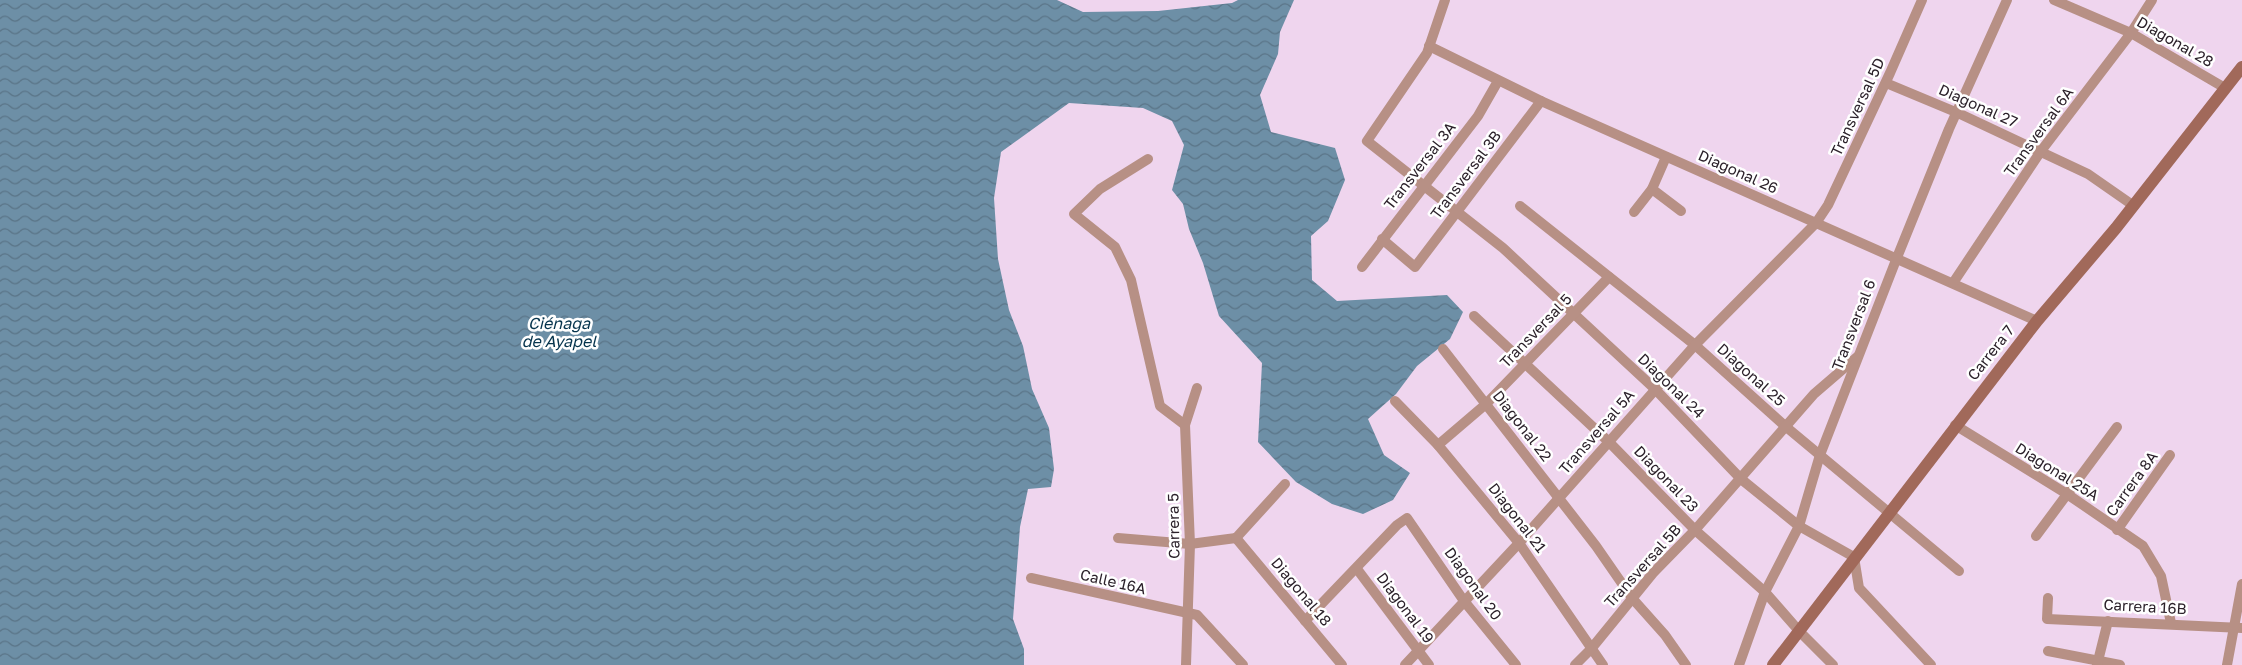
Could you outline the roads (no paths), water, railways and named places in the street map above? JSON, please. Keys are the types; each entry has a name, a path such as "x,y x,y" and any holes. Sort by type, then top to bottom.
{"main road":[{"name":"Carrera 7","path":"1773,665 1800,632 1854,557 1955,425 2037,321 2134,206 2242,67"}],"street":[{"path":"1429,46 1445,0"},
{"name":"Transversal 5D","path":"1816,223 1828,205 1886,83 1922,0"},
{"name":"Transversal 6","path":"1739,665 1765,592 1799,526 1820,455 1896,260 1949,129 1958,113 2007,0"},
{"name":"Diagonal 28","path":"2054,0 2131,32 2225,88"},
{"name":"Transversal 6A","path":"1953,283 2041,151 2131,32 2152,0"},
{"name":"Diagonal 26","path":"1429,46 1541,101 2037,321"},
{"name":"Diagonal 24","path":"1429,46 1427,53 1367,142 1503,248 1655,389 1741,479 1799,526 1854,557"},
{"name":"Transversal 3A","path":"1362,267 1478,116 1498,81"},
{"name":"Diagonal 27","path":"1886,83 1958,113 2088,174 2134,206"},
{"name":"Transversal 3B","path":"1382,239 1415,267 1541,101"},
{"path":"1634,212 1652,189 1666,157"},
{"path":"1148,159 1100,189 1074,214 1115,247 1131,280 1160,406 1185,425"},
{"path":"1652,189 1681,211"},
{"name":"Diagonal 25","path":"1520,206 1695,345 1785,426 1959,571"},
{"name":"Transversal 5A","path":"1405,665 1519,543 1695,345 1816,223"},
{"name":"Transversal 5","path":"1438,445 1486,404 1609,277"},
{"name":"Diagonal 23","path":"1474,316 1609,442 1696,530 1765,592 1800,632 1833,665"},
{"name":"Diagonal 22","path":"1443,349 1596,546 1632,598 1665,636 1686,665"},
{"name":"Transversal 5B","path":"1575,665 1591,650 1653,573 1696,530 1741,479 1753,462 1814,394 1858,356"},
{"name":"Carrera 5","path":"1186,665 1190,544 1185,425 1197,388"},
{"name":"Diagonal 21","path":"1395,400 1438,445 1519,543 1603,665"},
{"name":"Diagonal 25A","path":"1955,425 2067,494 2143,546 2161,576 2171,624"},
{"path":"2036,536 2116,427"},
{"name":"Carrera 8A","path":"2117,530 2170,455"},
{"path":"1118,538 1190,544 1236,538 1285,484"},
{"name":"Diagonal 20","path":"1356,569 1396,525 1408,518 1464,601 1516,665"},
{"name":"Diagonal 18","path":"1236,538 1342,665"},
{"path":"1854,557 1860,588 1931,665"},
{"path":"1305,621 1356,569"},
{"name":"Diagonal 19","path":"1356,569 1429,665"},
{"name":"Calle 16A","path":"1031,578 1189,615"},
{"path":"2227,665 2238,627 2242,584"},
{"name":"Carrera 16B","path":"2048,598 2047,618 2238,627"},
{"path":"1189,615 1197,616 1242,665"},
{"path":"2098,663 2108,621"},
{"path":"2048,651 2098,663 2120,665"}],"water":[{"name":"Ciénaga de Ayapel","path":"0,0 1057,0 1083,12 1158,11 1232,3 1238,0 1294,0 1280,32 1278,54 1260,95 1271,132 1335,148 1345,180 1328,221 1311,236 1312,280 1337,301 1447,295 1463,312 1450,339 1417,366 1396,394 1368,419 1384,455 1410,473 1393,500 1363,514 1332,504 1296,482 1258,442 1262,363 1219,316 1203,263 1189,229 1183,204 1172,190 1184,145 1172,121 1143,108 1069,103 1001,152 994,198 998,259 1009,310 1023,346 1032,389 1049,428 1054,469 1051,487 1028,489 1020,527 1013,619 1024,649 1024,665 0,665"}]}
